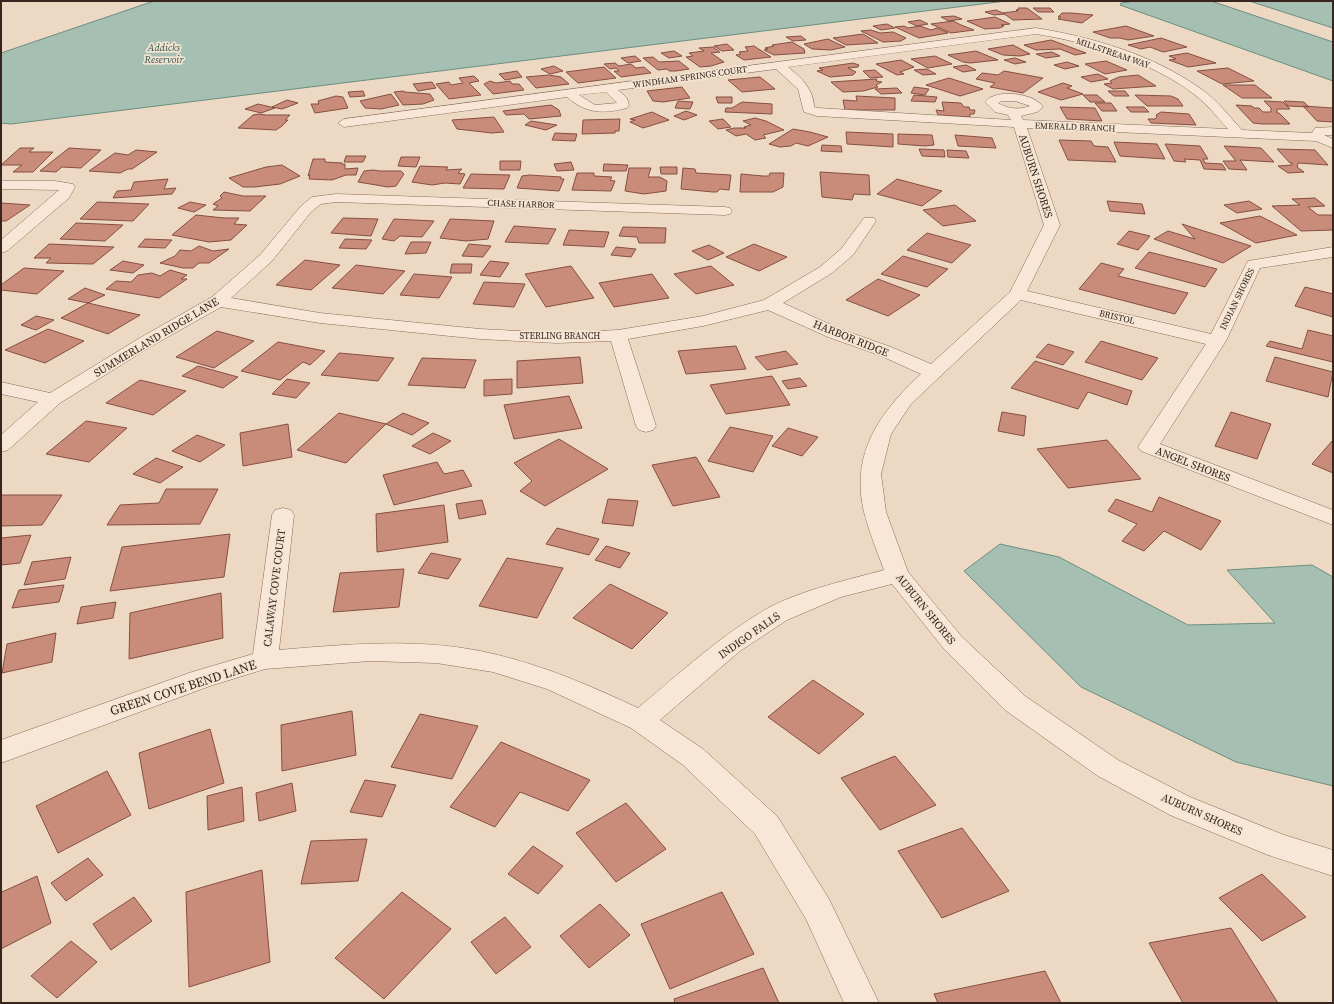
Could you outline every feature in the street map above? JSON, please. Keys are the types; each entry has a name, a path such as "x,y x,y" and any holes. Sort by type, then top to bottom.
{"street":[{"name":"MILLSTREAM WAY","path":"1036,31 1060,36 1125,55 1169,74 1198,92 1238,133"},
{"name":"WINDHAM SPRINGS COURT","path":"344,123 1036,31"},
{"name":"EMERALD BRANCH","path":"778,65 790,74 802,87 809,101 808,110 817,112 1016,118 1318,137"},
{"path":"570,93 582,105 590,108 601,109 623,105 623,101 609,88"},
{"name":"AUBURN SHORES","path":"1016,118 1052,225 1017,294 904,400 881,434 870,474 875,512 897,575 953,644 1014,703 1108,768 1180,806 1279,846 1333,863"},
{"path":"1333,131 1317,133 1318,137 1333,144"},
{"path":"1,185 55,185 68,187 64,196 1,248"},
{"name":"CHASE HARBOR","path":"317,200 344,199 725,211"},
{"name":"SUMMERLAND RIDGE LANE","path":"1,446 53,400 144,343 218,301 266,258 306,209 317,200"},
{"name":"STERLING BRANCH","path":"218,301 320,318 480,334 557,338 618,335 703,321 770,304 826,270 847,252 869,222"},
{"name":"INDIAN SHORES","path":"1217,341 1254,264 1333,252"},
{"name":"BRISTOL","path":"1017,294 1217,341"},
{"name":"HARBOR RIDGE","path":"770,304 834,333 885,351 933,372"},
{"path":"618,335 646,426"},
{"name":"ANGEL SHORES","path":"1217,341 1148,447 1333,518"},
{"path":"1,388 53,400"},
{"name":"CALAWAY COVE COURT","path":"265,660 283,515"},
{"name":"INDIGO FALLS","path":"641,721 731,645 778,614 834,591 897,575"},
{"name":"GREEN COVE BEND LANE","path":"1,752 98,715 186,684 265,660 370,652 436,654 493,663 556,682 641,721 693,757 766,825 818,909 862,1003"}],"water":[{"name":"Addicks Reservoir","path":"154,1 1006,1 11,124 1,123 1,53"},
{"path":"1135,1 1211,1 1333,42 1333,81 1120,5 1121,3"},
{"path":"1249,1 1333,1 1333,28"},
{"path":"1000,544 1059,557 1188,625 1275,623 1227,570 1312,565 1333,577 1333,786 1236,762 1081,687 964,571"}],"building":[{"path":"1018,8 1027,8 1042,19 1013,20 1003,13 1018,11 1016,10 1019,9"},
{"path":"1033,8 1050,8 1054,12 1038,12"},
{"path":"996,10 1005,14 994,15 985,12"},
{"path":"1062,13 1093,15 1082,23 1058,19 1061,17 1058,17"},
{"path":"954,16 962,19 949,21 941,17"},
{"path":"995,17 1010,24 1001,25 1004,26 1000,28 985,29 967,21"},
{"path":"920,20 928,24 917,26 908,22"},
{"path":"953,21 974,30 951,33 931,24"},
{"path":"887,24 895,28 881,30 873,26"},
{"path":"904,26 908,28 920,26 931,30 937,28 948,33 919,38 895,27"},
{"path":"1126,26 1154,36 1128,40 1110,38 1093,32"},
{"path":"871,30 880,33 893,32 906,38 901,41 883,42 861,31"},
{"path":"863,34 878,43 846,45 833,38"},
{"path":"801,36 806,40 793,41 786,37"},
{"path":"1161,38 1187,47 1163,52 1150,47 1141,49 1128,45"},
{"path":"828,39 845,47 831,50 812,49 804,44"},
{"path":"1051,40 1086,53 1075,55 1060,49 1036,50 1024,45"},
{"path":"792,42 804,49 805,53 774,55 764,50 768,49 765,48 774,46 772,45"},
{"path":"727,44 734,50 722,51 714,46"},
{"path":"1013,45 1030,54 1020,56 1003,55 988,49"},
{"path":"754,46 771,57 744,60 736,55 741,54 739,52 748,51 745,47"},
{"path":"713,47 720,52 711,53 724,62 711,66 700,67 686,57 693,56 689,53 704,51 699,48"},
{"path":"674,51 682,56 669,58 661,53"},
{"path":"976,51 998,60 970,63 963,62 948,55"},
{"path":"1052,52 1060,56 1046,58 1036,54"},
{"path":"1187,53 1216,63 1188,67 1169,60 1176,59 1169,56"},
{"path":"635,56 641,61 628,63 621,58"},
{"path":"935,56 952,64 928,68 911,59"},
{"path":"653,57 659,62 679,61 689,69 676,71 669,71 667,69 658,70 643,58"},
{"path":"1015,58 1026,62 1015,64 1004,60"},
{"path":"901,60 914,67 900,72 904,74 897,75 876,64"},
{"path":"1106,61 1127,70 1105,74 1085,64"},
{"path":"1067,62 1079,66 1065,69 1054,65"},
{"path":"615,63 619,66 631,64 636,68 644,67 651,73 621,77 614,71 619,71 616,68 610,69 604,64"},
{"path":"853,63 859,65 858,67 848,68 856,72 853,75 830,77 817,71 823,70 819,68"},
{"path":"966,65 976,70 963,72 953,67"},
{"path":"554,66 563,71 550,74 541,69"},
{"path":"604,67 616,78 578,83 566,72"},
{"path":"1228,68 1254,81 1222,84 1197,71"},
{"path":"927,69 936,74 923,75 914,70"},
{"path":"875,70 883,77 870,78 863,71"},
{"path":"517,71 522,77 505,80 499,74"},
{"path":"1004,71 1043,78 1023,93 990,87 995,83 976,79 982,73 998,75"},
{"path":"1098,74 1108,79 1091,82 1081,77"},
{"path":"549,75 561,77 569,84 536,88 526,77"},
{"path":"1138,75 1156,86 1113,89 1104,84 1112,83 1110,81 1119,77"},
{"path":"474,76 479,81 469,83 481,95 449,99 436,84 449,82 451,85 463,83 459,78"},
{"path":"760,77 775,89 742,92 728,80"},
{"path":"949,78 983,89 960,96 926,85"},
{"path":"877,79 876,81 882,82 876,85 878,87 863,91 843,92 831,82"},
{"path":"490,81 496,83 510,81 512,84 519,84 524,90 493,94 484,84"},
{"path":"432,82 436,88 418,91 413,84"},
{"path":"1063,83 1072,86 1067,88 1083,94 1061,100 1038,92"},
{"path":"1223,85 1255,85 1272,98 1242,98"},
{"path":"682,87 690,98 663,102 653,101 647,91"},
{"path":"914,87 929,89 925,95 911,93"},
{"path":"897,88 902,93 881,94 875,89"},
{"path":"363,91 365,96 350,97 348,92"},
{"path":"403,91 430,94 434,100 423,104 403,105 394,92"},
{"path":"1108,91 1125,91 1129,96 1114,96"},
{"path":"391,94 399,105 381,109 365,108 360,101"},
{"path":"914,95 937,97 935,102 911,101"},
{"path":"1083,95 1097,95 1105,102 1090,102"},
{"path":"1135,95 1171,96 1178,99 1183,106 1147,106"},
{"path":"336,96 343,97 348,108 315,113 311,104 319,104 318,101"},
{"path":"856,96 895,98 895,110 845,110 843,100 857,101"},
{"path":"716,97 732,97 732,103 718,103"},
{"path":"287,100 298,103 282,109 272,107"},
{"path":"678,101 693,102 690,109 675,108"},
{"path":"1264,101 1283,102 1290,109 1277,109 1277,113 1279,113 1290,124 1253,123 1236,105 1252,106 1254,108 1259,108 1263,112 1271,112 1271,108"},
{"path":"1284,101 1304,102 1309,107 1288,106"},
{"path":"742,102 772,104 772,114 725,112 726,108 732,108"},
{"path":"942,102 961,103 964,107 969,107 970,110 975,110 974,114 970,114 970,117 938,115 936,110 944,111"},
{"path":"1095,103 1111,103 1117,111 1102,111"},
{"path":"258,104 275,108 261,113 245,109"},
{"path":"551,105 559,110 561,116 529,119 524,114 506,115 503,111"},
{"path":"1303,106 1333,108 1333,122 1317,121"},
{"path":"1060,107 1095,108 1102,121 1067,119"},
{"path":"1126,107 1144,107 1149,112 1131,112"},
{"path":"686,111 697,115 684,120 674,116"},
{"path":"652,112 669,120 643,128 630,122 635,120 630,119"},
{"path":"1161,112 1189,114 1196,125 1151,123 1148,119 1155,119 1157,117 1156,115"},
{"path":"253,115 290,115 285,120 288,120 276,130 238,128"},
{"path":"494,117 504,132 492,133 457,129 452,120"},
{"path":"755,118 766,121 784,130 763,135 766,138 755,140 746,134 736,136 726,130 746,128 744,127 751,125 743,121"},
{"path":"620,119 619,131 615,131 615,133 582,134 583,120"},
{"path":"723,119 731,127 718,129 709,121"},
{"path":"531,121 557,125 546,130 525,125"},
{"path":"793,129 828,137 808,146 796,143 791,146 780,147 769,144"},
{"path":"846,132 893,134 893,147 847,144"},
{"path":"555,133 577,134 575,141 552,140"},
{"path":"898,134 932,135 934,145 925,146 898,144"},
{"path":"955,135 992,138 996,148 958,146"},
{"path":"1059,140 1091,141 1094,146 1108,147 1116,162 1068,160"},
{"path":"1114,142 1157,144 1165,159 1120,156"},
{"path":"1165,144 1200,146 1208,159 1203,159 1205,163 1222,164 1226,170 1204,169 1200,160 1184,159 1186,162 1174,161"},
{"path":"822,145 841,146 842,152 821,151"},
{"path":"1224,146 1261,148 1274,162 1240,160 1247,170 1229,169 1223,161 1236,161"},
{"path":"20,148 34,148 29,152 53,152 33,172 13,172 22,165 1,165"},
{"path":"69,148 101,150 81,168 62,167 56,172 40,171"},
{"path":"919,149 944,150 945,157 922,156"},
{"path":"1277,149 1315,150 1328,165 1298,163 1297,167 1304,172 1288,173 1278,166 1292,165 1292,163 1290,163"},
{"path":"136,150 157,152 132,169 128,169 120,173 89,171 115,153 128,155"},
{"path":"947,150 966,151 969,158 948,157"},
{"path":"346,156 366,156 363,162 344,162"},
{"path":"401,157 420,157 416,167 398,166"},
{"path":"313,159 325,159 325,162 342,163 341,164 345,164 345,169 358,168 356,175 346,175 332,180 309,179 310,175 308,176"},
{"path":"500,161 521,161 520,170 500,170"},
{"path":"571,162 574,170 557,171 554,164"},
{"path":"604,164 628,165 626,171 603,171"},
{"path":"282,165 300,176 280,184 255,187 243,187 229,178 266,167"},
{"path":"420,166 448,167 446,170 462,169 458,173 465,174 460,184 445,183 432,185 412,182"},
{"path":"660,167 677,167 677,174 661,174"},
{"path":"629,168 651,168 648,177 660,177 667,181 666,191 644,194 625,191"},
{"path":"683,168 695,169 696,173 731,175 729,190 720,189 717,192 713,192 681,189"},
{"path":"364,171 401,171 404,174 396,186 388,187 358,182"},
{"path":"820,172 869,175 870,195 854,194 852,200 822,197"},
{"path":"577,173 594,173 594,176 612,177 610,180 615,181 611,191 572,190"},
{"path":"770,173 784,173 783,187 773,192 740,192 741,174 769,176"},
{"path":"471,174 510,175 504,189 463,188"},
{"path":"522,176 561,177 561,179 564,179 559,191 517,188"},
{"path":"168,179 164,189 176,188 172,194 113,198 117,191 131,190 134,182"},
{"path":"897,179 942,191 922,206 877,194"},
{"path":"224,192 243,196 266,196 250,211 213,210 218,206 213,204 222,198 220,196"},
{"path":"1315,198 1325,206 1308,207 1318,215 1333,215 1333,230 1301,231 1272,206 1300,205 1292,199"},
{"path":"1107,201 1142,204 1145,214 1110,211"},
{"path":"1249,201 1262,209 1237,213 1224,205"},
{"path":"97,202 149,204 133,221 80,219"},
{"path":"190,202 206,205 194,212 178,208"},
{"path":"1,203 30,205 6,221 1,221"},
{"path":"955,205 976,221 943,226 923,210"},
{"path":"196,215 239,218 234,224 247,225 231,240 209,242 172,235"},
{"path":"1260,216 1297,235 1256,243 1220,223"},
{"path":"343,218 378,219 371,236 331,233"},
{"path":"394,219 434,221 422,237 400,236 394,241 382,239"},
{"path":"450,219 494,221 488,239 466,241 440,238"},
{"path":"76,223 123,225 105,241 60,239"},
{"path":"1182,224 1251,246 1223,263 1154,239 1168,231 1195,239"},
{"path":"514,226 556,229 548,244 505,242"},
{"path":"623,227 666,228 665,243 639,243 637,237 619,236"},
{"path":"569,230 609,232 604,247 563,245"},
{"path":"1129,231 1150,236 1138,250 1117,244"},
{"path":"927,233 971,245 952,263 907,250"},
{"path":"145,239 172,240 165,248 138,247"},
{"path":"345,239 372,240 366,249 339,248"},
{"path":"411,242 431,242 426,253 405,254"},
{"path":"49,244 114,247 93,264 46,263 51,258 34,258"},
{"path":"469,244 491,246 483,257 462,256"},
{"path":"754,244 787,257 759,271 726,257"},
{"path":"709,245 724,253 708,260 692,251"},
{"path":"199,246 213,251 229,249 209,263 199,263 193,268 183,268 160,263 175,256 180,250 191,251"},
{"path":"616,247 636,249 631,257 611,255"},
{"path":"1149,252 1217,269 1205,287 1135,268"},
{"path":"903,256 948,269 927,287 881,274"},
{"path":"305,260 340,265 311,290 276,285"},
{"path":"123,261 144,265 133,273 110,270"},
{"path":"490,261 509,263 500,277 480,275"},
{"path":"1101,263 1124,269 1118,276 1188,293 1175,314 1079,289"},
{"path":"452,264 472,264 471,273 450,273"},
{"path":"356,265 405,271 383,294 332,288"},
{"path":"571,266 594,298 546,307 525,274"},
{"path":"711,266 734,285 696,294 674,274"},
{"path":"24,268 64,271 37,294 1,290 1,285"},
{"path":"170,270 187,275 181,279 187,279 159,298 106,289 116,281 131,282 138,275 152,273 160,276"},
{"path":"414,274 452,277 439,298 400,295"},
{"path":"652,274 669,298 614,307 599,283"},
{"path":"878,279 920,295 888,316 846,300"},
{"path":"484,282 525,284 514,307 473,304"},
{"path":"1305,287 1333,294 1333,317 1295,306"},
{"path":"85,288 105,295 88,303 68,299"},
{"path":"88,303 140,315 108,334 61,318"},
{"path":"36,316 54,320 36,330 21,325"},
{"path":"48,329 84,341 45,363 5,350"},
{"path":"1308,330 1333,336 1333,362 1266,346 1270,341 1302,349"},
{"path":"217,331 254,341 214,368 176,357"},
{"path":"1101,341 1158,358 1142,380 1085,362"},
{"path":"278,342 325,351 310,365 303,362 280,380 241,371"},
{"path":"1048,344 1074,352 1063,365 1036,357"},
{"path":"736,346 746,369 686,374 678,351"},
{"path":"786,351 798,364 767,370 755,357"},
{"path":"339,353 394,358 378,381 321,375"},
{"path":"580,357 583,383 517,388 517,361"},
{"path":"1275,357 1333,372 1328,397 1266,381"},
{"path":"422,358 476,360 465,388 408,385"},
{"path":"1035,361 1132,391 1127,405 1088,392 1078,409 1011,388"},
{"path":"198,366 238,377 223,388 182,376"},
{"path":"772,376 790,405 726,414 710,385"},
{"path":"800,378 807,386 788,389 782,381"},
{"path":"287,379 310,383 296,398 272,394"},
{"path":"512,379 512,394 484,396 484,380"},
{"path":"140,380 186,391 153,415 106,403"},
{"path":"569,396 582,428 514,439 504,405"},
{"path":"1002,412 1026,416 1024,436 998,431"},
{"path":"1231,412 1271,424 1257,459 1215,446"},
{"path":"339,413 386,424 346,463 297,450"},
{"path":"403,413 429,423 412,435 386,424"},
{"path":"86,421 127,428 89,462 46,454"},
{"path":"288,424 292,457 243,466 240,433"},
{"path":"730,427 773,436 753,472 708,461"},
{"path":"788,428 818,437 802,456 772,446"},
{"path":"433,433 451,441 430,454 412,446"},
{"path":"197,435 225,445 200,462 172,451"},
{"path":"559,439 608,469 545,506 520,491 532,481 514,463"},
{"path":"1107,440 1141,479 1068,488 1037,449"},
{"path":"1333,440 1333,473 1312,464"},
{"path":"696,457 720,497 673,506 652,465"},
{"path":"156,458 183,467 160,483 133,474"},
{"path":"437,462 444,474 463,470 472,486 394,505 383,475"},
{"path":"166,489 218,489 200,524 107,525 120,505 159,503"},
{"path":"1,495 62,495 42,525 1,526"},
{"path":"1159,497 1221,521 1201,550 1164,531 1144,551 1122,541 1137,524 1108,511 1116,499 1152,512"},
{"path":"608,499 638,501 633,526 602,523"},
{"path":"482,500 486,514 459,519 456,504"},
{"path":"444,505 448,542 377,552 376,514"},
{"path":"557,528 599,539 589,555 546,544"},
{"path":"230,534 224,577 110,591 122,547"},
{"path":"31,535 20,563 1,565 1,538"},
{"path":"606,546 630,553 620,568 595,560"},
{"path":"431,553 461,559 448,579 418,573"},
{"path":"71,557 65,579 24,585 32,562"},
{"path":"507,558 563,568 537,618 479,606"},
{"path":"404,569 399,607 333,612 340,573"},
{"path":"610,584 668,613 632,649 573,618"},
{"path":"64,585 59,602 12,608 19,590"},
{"path":"221,593 223,638 129,659 130,613"},
{"path":"116,602 113,618 77,624 81,607"},
{"path":"56,633 52,662 2,673 7,644"},
{"path":"813,680 864,714 819,754 768,717"},
{"path":"352,711 356,755 282,771 281,725"},
{"path":"420,714 478,726 452,779 391,767"},
{"path":"210,729 224,783 149,809 139,753"},
{"path":"501,742 590,780 568,811 520,792 495,827 450,807"},
{"path":"895,756 936,805 880,830 841,778"},
{"path":"107,771 131,815 58,853 36,806"},
{"path":"365,780 396,785 382,817 350,812"},
{"path":"292,783 296,811 259,821 256,793"},
{"path":"242,787 244,821 208,830 207,796"},
{"path":"626,803 666,849 616,882 576,833"},
{"path":"962,828 1009,891 942,918 898,851"},
{"path":"367,839 358,881 301,884 311,841"},
{"path":"533,846 563,866 538,894 508,874"},
{"path":"88,858 103,875 66,901 51,883"},
{"path":"262,870 270,962 189,987 186,892"},
{"path":"1262,874 1306,917 1262,941 1219,898"},
{"path":"37,876 51,923 1,949 1,889 2,892"},
{"path":"402,892 451,929 384,999 335,958"},
{"path":"722,892 754,954 670,989 641,924"},
{"path":"134,897 152,921 111,950 93,924"},
{"path":"600,904 630,935 589,968 560,936"},
{"path":"505,917 531,947 496,974 471,942"},
{"path":"1231,928 1278,1003 1183,1003 1149,943"},
{"path":"71,941 97,962 57,998 31,976"},
{"path":"763,968 779,1003 675,1003 674,999"},
{"path":"1045,971 1061,1003 938,1003 934,994"}]}
